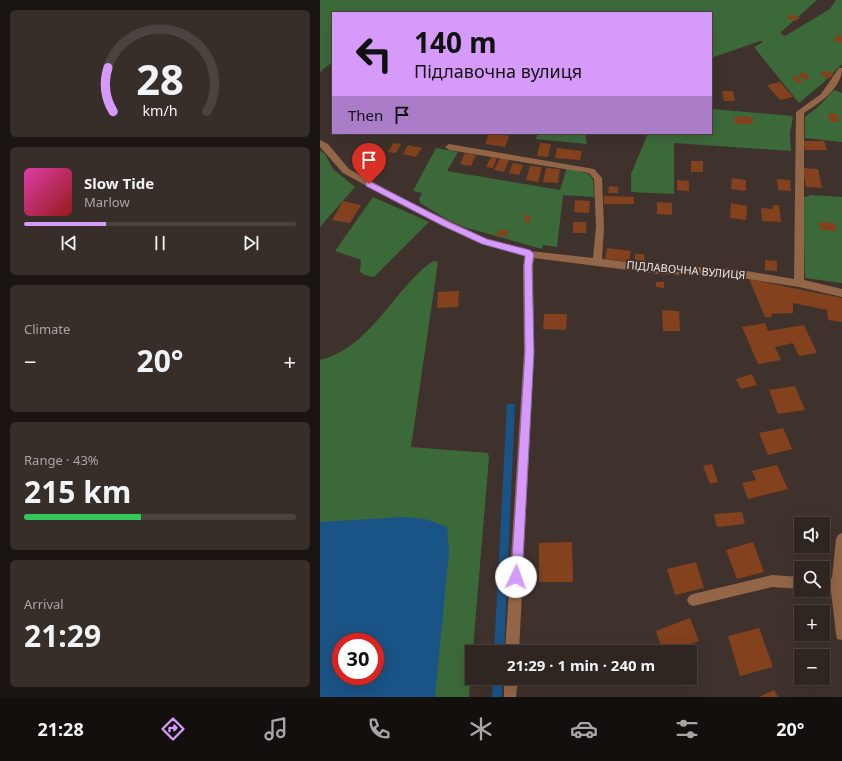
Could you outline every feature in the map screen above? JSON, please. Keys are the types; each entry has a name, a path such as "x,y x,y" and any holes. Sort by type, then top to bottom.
{"street":[{"path":"799,283 800,112 824,96 842,70"},
{"name":"ПІДЛАВОЧНА ВУЛИЦЯ","path":"320,143 346,171 403,202 485,242 530,254 660,270 729,272 799,283 842,293"},
{"path":"449,146 591,171 598,178 600,227 597,262"},
{"path":"512,645 529,352 528,266 530,254"},
{"path":"842,539 837,585 842,634"},
{"path":"693,600 772,581 794,583"},
{"path":"830,584 837,585"},
{"path":"510,685 510,695"}],"green space":[{"path":"320,0 817,0 780,33 785,36 830,9 836,0 842,0 842,64 824,82 799,103 754,47 763,42 760,41 712,58 712,12 332,12 332,64 320,72"},
{"path":"834,90 842,93 842,142 805,138 805,117 819,106"},
{"path":"712,109 793,116 790,134 791,151 674,143 674,194 631,192 631,174 648,134 712,134"},
{"path":"538,134 585,134 587,144 536,139"},
{"path":"436,148 458,152 447,171 560,190 567,168 589,174 593,180 594,197 563,195 557,247 543,245 542,249 464,227 420,203 419,199 422,193 413,191"},
{"path":"320,150 325,154 333,169 355,187 320,227"},
{"path":"811,195 842,197 842,283 805,278 803,198"},
{"path":"373,197 429,222 374,277 364,275 360,272 361,260 335,251"},
{"path":"433,261 438,262 411,447 488,453 489,457 473,645 465,645 465,685 470,685 469,697 320,697 320,360 338,353 354,343 381,316 406,286"}],"water":[{"path":"507,404 515,404 504,645 494,645"},
{"path":"404,517 425,519 447,527 449,551 435,697 320,697 320,522"},
{"path":"493,685 503,685 502,697 492,697"}],"building":[{"path":"791,14 800,18 795,21 787,18"},
{"path":"837,35 842,37 842,43 833,40"},
{"path":"826,70 834,75 828,79 820,74"},
{"path":"803,72 811,78 805,80 798,75"},
{"path":"796,76 803,81 798,83 791,78"},
{"path":"780,82 793,97 780,100 767,85"},
{"path":"722,91 733,91 735,101 724,101"},
{"path":"828,113 838,114 839,122 830,122"},
{"path":"734,116 752,117 753,124 735,124"},
{"path":"489,134 509,136 505,147 485,144"},
{"path":"803,141 824,141 827,150 805,150"},
{"path":"393,143 401,144 396,153 388,152"},
{"path":"540,143 551,144 548,157 537,156"},
{"path":"408,145 422,148 416,157 403,154"},
{"path":"557,148 582,151 580,160 555,158"},
{"path":"465,153 476,155 471,166 460,164"},
{"path":"491,157 497,158 493,168 486,167"},
{"path":"500,158 509,160 504,172 494,170"},
{"path":"691,161 703,161 703,172 691,172"},
{"path":"513,163 523,165 519,175 509,173"},
{"path":"530,166 542,167 538,182 526,180"},
{"path":"546,168 560,169 558,183 543,182"},
{"path":"803,168 818,169 822,188 806,187"},
{"path":"732,178 746,180 746,191 731,189"},
{"path":"777,179 790,180 791,191 778,190"},
{"path":"677,180 689,181 689,191 677,190"},
{"path":"609,186 618,187 618,193 608,193"},
{"path":"604,196 634,197 634,204 604,204"},
{"path":"575,200 590,201 589,213 574,212"},
{"path":"343,201 361,205 350,223 332,220"},
{"path":"657,202 672,203 672,215 657,214"},
{"path":"731,203 747,206 746,220 730,218"},
{"path":"773,205 779,205 781,222 762,221 761,208 773,209"},
{"path":"525,215 530,215 530,222 524,222"},
{"path":"573,222 586,222 586,233 573,233"},
{"path":"819,222 835,223 837,231 820,230"},
{"path":"498,230 508,230 507,236 497,236"},
{"path":"607,248 631,251 629,262 605,259"},
{"path":"635,254 644,254 645,263 638,263 637,260 635,260"},
{"path":"765,260 777,261 777,271 765,270"},
{"path":"749,279 842,298 842,322 828,320 827,310 793,303 793,313 771,314 772,317 765,317"},
{"path":"656,282 664,282 664,288 656,287"},
{"path":"459,291 458,307 437,308 438,292"},
{"path":"662,310 679,311 680,331 663,331"},
{"path":"544,314 567,314 566,330 543,329"},
{"path":"765,323 768,331 804,325 817,353 799,356 793,343 775,347 781,360 758,364 742,327"},
{"path":"752,374 757,385 741,389 736,379"},
{"path":"795,386 805,410 778,414 769,390"},
{"path":"783,428 792,449 768,455 759,433"},
{"path":"712,464 718,482 710,484 703,466"},
{"path":"777,465 788,489 748,499 742,483 756,480 752,471"},
{"path":"742,512 745,524 717,527 714,514"},
{"path":"572,542 573,582 539,582 539,543"},
{"path":"753,542 764,572 737,579 726,550"},
{"path":"696,562 704,588 675,595 667,569"},
{"path":"690,618 699,641 688,645 661,645 656,631"},
{"path":"759,628 773,667 740,676 728,636"},
{"path":"774,690 778,697 759,697"}],"route":[{"path":"369,184 446,224 485,242 530,254 528,266 529,352 516,577"}]}
